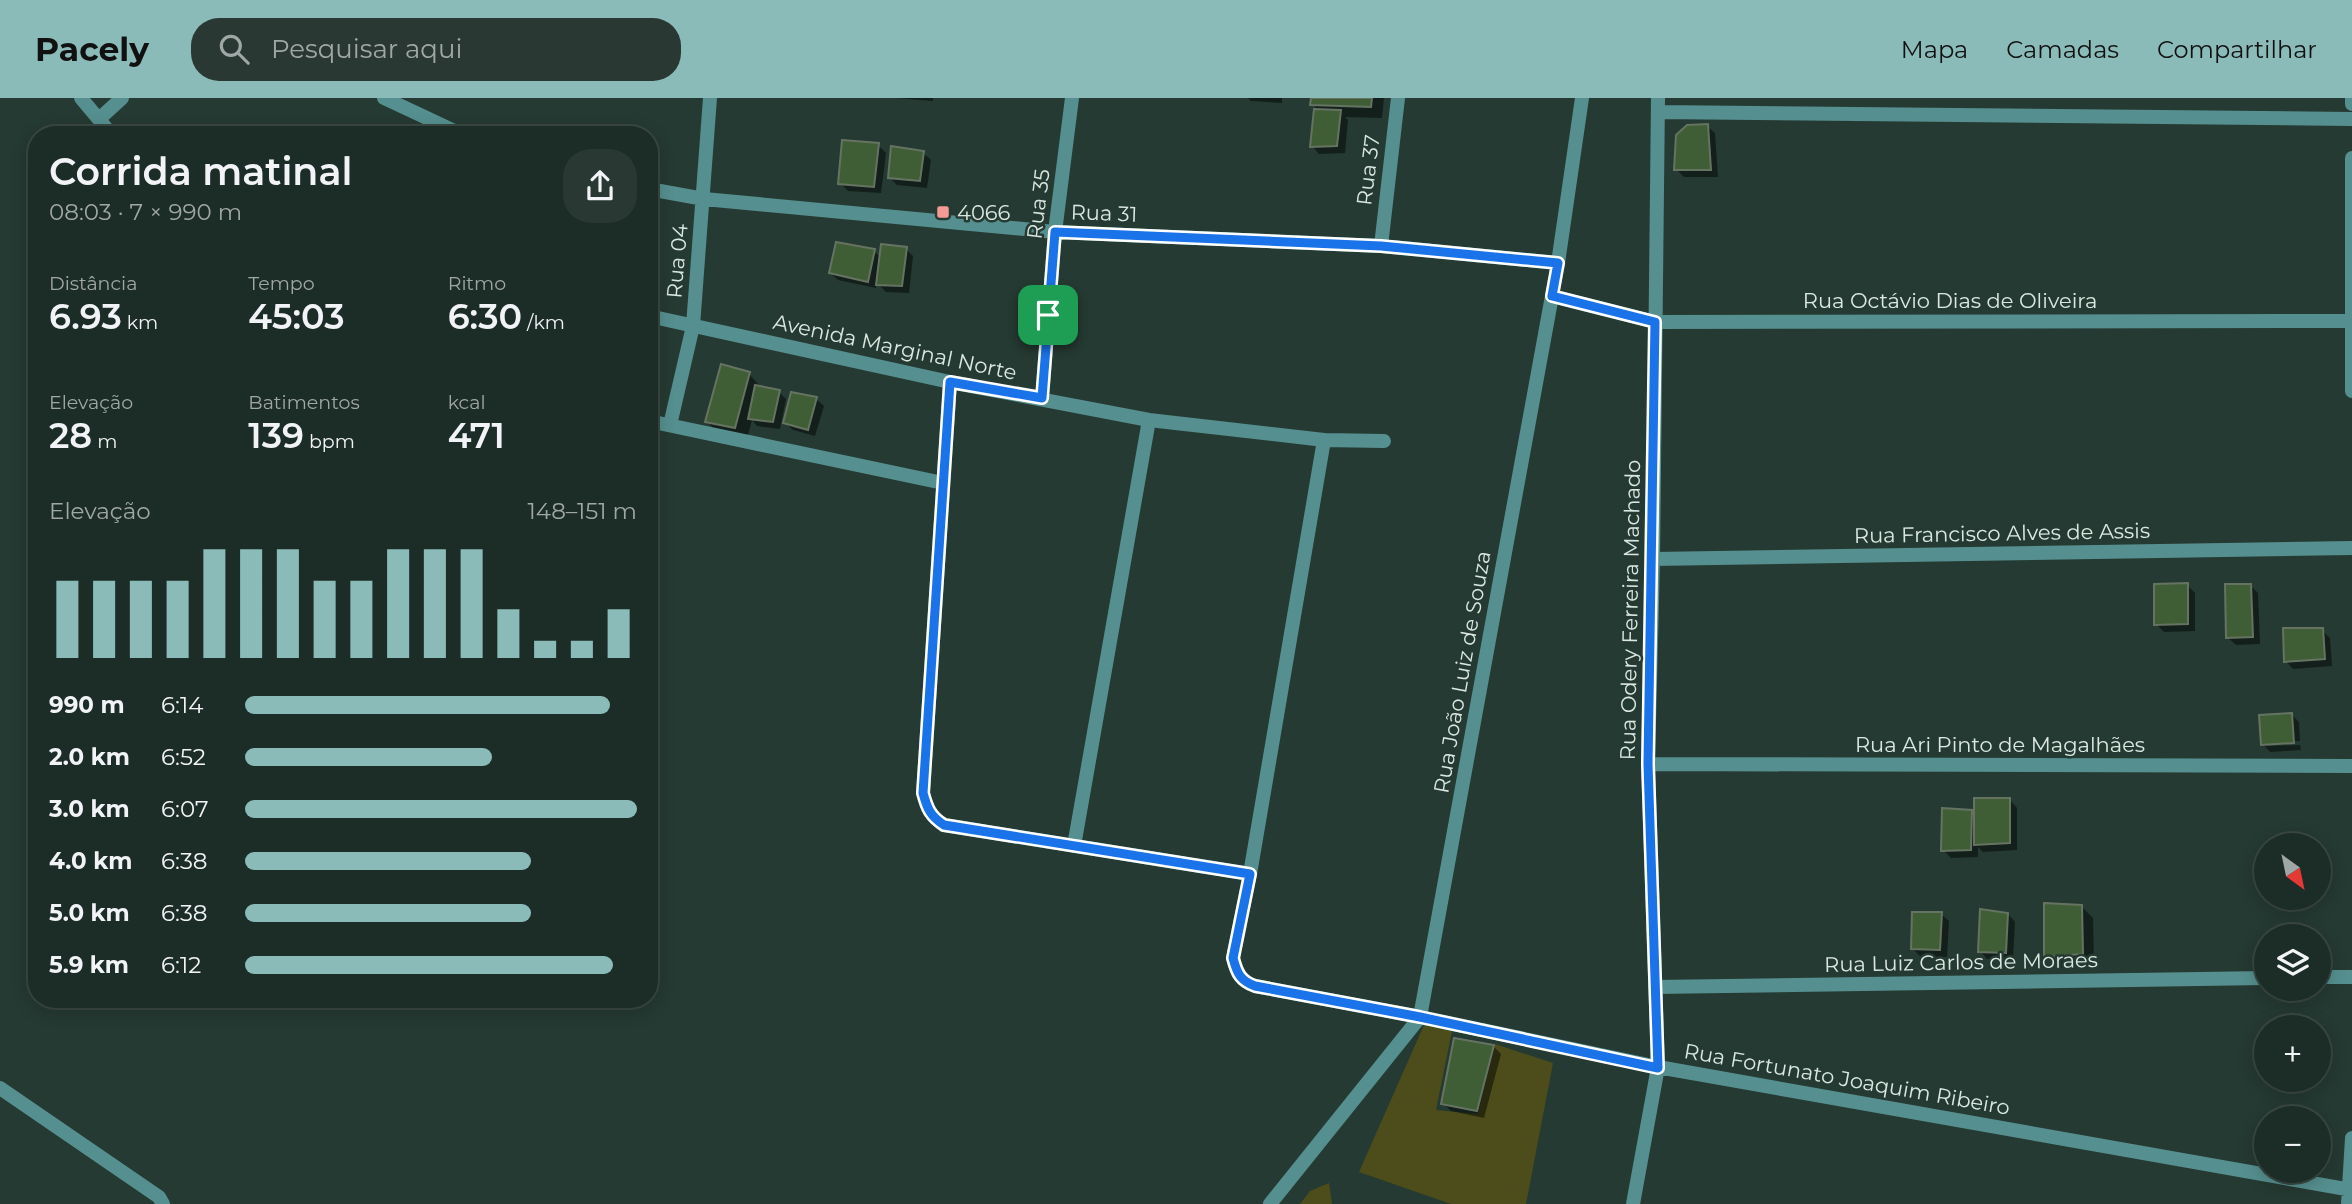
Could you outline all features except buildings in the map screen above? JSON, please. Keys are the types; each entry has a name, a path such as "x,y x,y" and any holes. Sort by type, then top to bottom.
{"street":[{"path":"81,98 105,126"},
{"path":"99,119 122,98"},
{"path":"384,98 444,126"},
{"name":"Rua 04","path":"670,425 692,326 710,98"},
{"name":"Rua 35","path":"1042,398 1055,232 1072,98"},
{"name":"Rua 37","path":"1381,246 1398,98"},
{"name":"Rua João Luiz de Souza","path":"1270,1204 1420,1017 1558,263 1582,98"},
{"path":"2352,98 2352,104"},
{"path":"1658,105 2352,119"},
{"name":"Rua Odery Ferreira Machado","path":"1633,1204 1658,1068 1648,764 1658,105"},
{"path":"2352,158 2352,391"},
{"name":"Rua 31","path":"658,191 704,199 1055,232 1381,246 1558,263"},
{"name":"Rua Octávio Dias de Oliveira","path":"1552,296 1655,322 2351,321"},
{"name":"Avenida Marginal Norte","path":"658,318 950,382 1149,420 1324,440 1384,440"},
{"path":"950,382 923,793 933,818 944,825 1250,874 1324,440"},
{"path":"1074,846 1149,420"},
{"path":"658,423 943,483"},
{"name":"Rua Francisco Alves de Assis","path":"1653,559 2352,548"},
{"name":"Rua Ari Pinto de Magalhães","path":"1648,764 2352,766"},
{"name":"Rua Fortunato Joaquim Ribeiro","path":"1250,874 1233,958 1236,971 1243,981 1255,986 1420,1017 1658,1068 2350,1194"},
{"path":"2331,978 2352,977"},
{"name":"Rua Luiz Carlos de Moraes","path":"1656,987 2254,978"},
{"path":"0,1088 159,1198 163,1204"},
{"path":"2350,1194 2352,1138"}],"shaded area":[{"path":"1424,1025 1452,1031 1436,1110 1478,1114 1495,1044 1553,1063 1526,1204 1451,1204 1359,1172"},
{"path":"1329,1183 1332,1204 1300,1204 1310,1191"}],"place":[{"name":"4066","path":"943,212"}],"route":[{"path":"1055,232 1381,246 1558,263 1552,296 1655,322 1648,764 1658,1068 1420,1017 1255,986 1243,981 1236,971 1233,958 1250,874 944,825 933,818 923,793 950,382 1042,398 1048,315 1055,232"}]}
